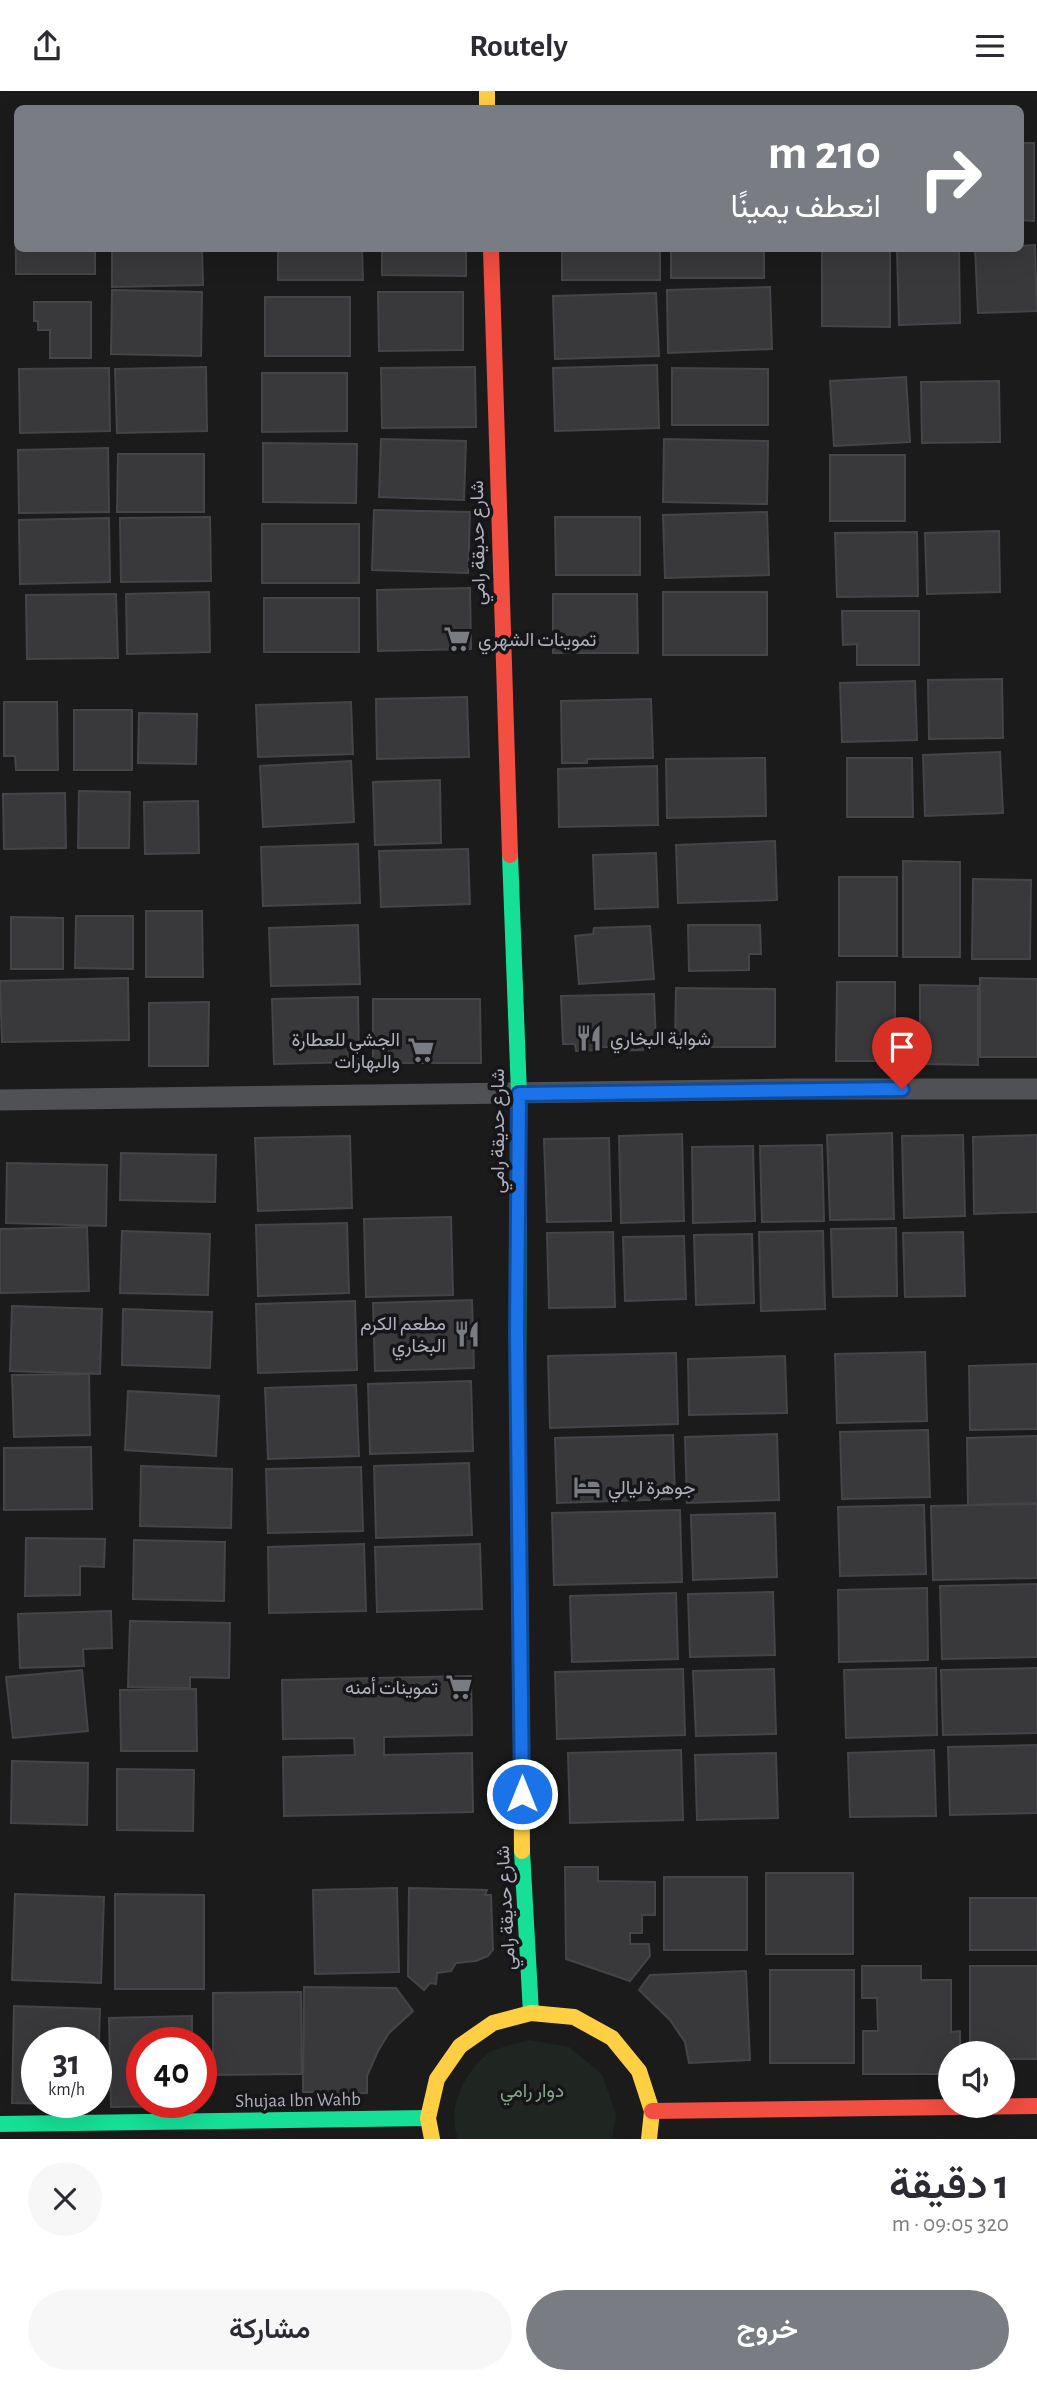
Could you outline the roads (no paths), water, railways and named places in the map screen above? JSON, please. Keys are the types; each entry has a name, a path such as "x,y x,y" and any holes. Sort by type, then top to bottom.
{"street":[{"name":"شارع حديقة رامي","path":"491,252 502,664 519,1094 517,1332 522,1843 531,2013"},
{"path":"0,1100 793,1089 1037,1089"},
{"path":"432,2139 428,2118 437,2079 460,2046 493,2023 531,2013 574,2017 612,2038 639,2071 652,2111 649,2139"},
{"path":"652,2111 1037,2106"},
{"name":"Shujaa Ibn Wahb","path":"0,2124 428,2118"}],"place":[{"name":"تموينات الشهري","path":"457,639"},
{"name":"شواية البخاري","path":"589,1038"},
{"name":"الجشي للعطارة والبهارات","path":"421,1050"},
{"name":"مطعم الكرم البخاري","path":"467,1334"},
{"name":"جوهرة ليالي","path":"587,1487"},
{"name":"تموينات أمنه","path":"459,1687"}],"park label":[{"name":"دوار رامي","path":"532,2090"}]}
